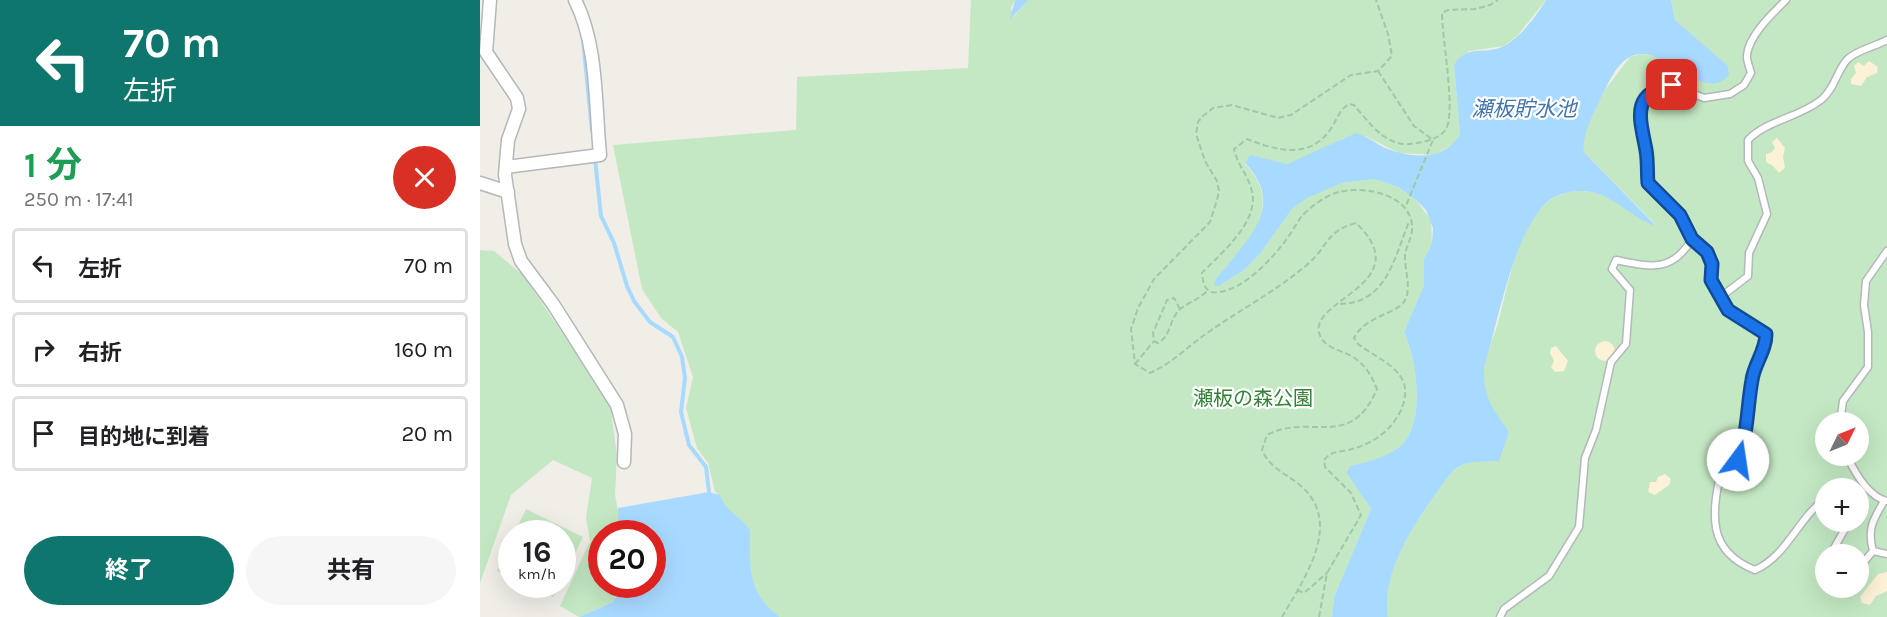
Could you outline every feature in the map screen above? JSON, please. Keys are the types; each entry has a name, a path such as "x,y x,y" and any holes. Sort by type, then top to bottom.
{"street":[{"path":"490,0 486,52 517,98 519,109 508,140 506,167 515,244 521,261 541,286 617,405 625,434 624,462"},
{"path":"506,167 595,156 591,45 586,23 575,0"},
{"path":"480,183 508,192"}],"lane":[{"path":"1786,0 1753,40 1746,55 1751,74 1744,85 1730,94 1704,98 1672,85 1658,88 1640,105 1639,119 1647,152 1648,183 1680,215 1692,239 1707,252 1712,264 1711,280 1728,310 1766,334 1766,342 1752,377 1744,443 1738,460 1721,470 1716,496 1715,529 1722,544 1739,564 1755,570 1771,559 1795,534 1815,506"},
{"path":"1722,296 1748,276 1749,253 1767,214 1758,178 1748,161 1748,140 1759,128 1781,122 1822,100 1832,89 1849,58 1887,40"},
{"path":"1500,617 1504,609 1549,576 1579,527 1586,458 1596,430 1611,362 1626,344 1630,290 1612,269 1616,260 1645,266 1671,263 1685,252 1692,239"},
{"path":"1842,412 1843,401 1868,367 1868,332 1864,305 1866,280 1887,251"},
{"path":"1852,466 1856,474 1885,501 1871,522 1869,535 1873,551"},
{"path":"1873,551 1887,554"},
{"path":"1869,556 1873,551"}],"path":[{"path":"1282,617 1315,552 1322,526 1319,509 1303,488 1271,465 1262,450 1267,435 1276,430 1295,427 1331,428 1351,421 1368,409 1377,389 1370,372 1355,357 1332,348 1320,336 1320,322 1370,277 1376,253 1367,233 1356,223 1339,228 1310,262 1272,292 1209,331 1166,366 1150,374 1135,364 1131,329 1138,308 1154,279 1210,222 1219,191 1217,181 1205,161 1196,134 1198,122 1214,108 1232,105 1278,118 1291,115 1344,79 1378,71 1392,56 1388,34 1376,0"},
{"path":"1207,291 1203,284 1202,273 1241,231 1254,202 1251,187 1234,149 1240,142 1247,139 1294,152 1317,144 1328,134 1341,109 1349,104 1354,105 1377,133 1390,141 1407,146 1433,140 1446,129 1450,106 1442,13 1448,10 1490,5 1498,0"},
{"path":"1378,71 1414,126 1433,140"},
{"path":"1405,208 1433,140"},
{"path":"1154,341 1158,343 1164,339 1180,309 1197,301 1207,291 1225,292 1242,283 1279,248 1301,217 1317,203 1338,192 1382,193 1405,208 1412,231 1405,254 1408,292 1403,304 1358,328 1354,338 1358,344 1402,376 1407,387 1406,395 1397,420 1380,437 1350,450 1333,452 1324,460 1325,467 1352,493 1361,515 1327,573 1304,593 1297,590"},
{"path":"1338,304 1356,303 1370,297 1384,282 1410,219"},
{"path":"1135,364 1154,341 1153,333 1167,300 1174,298 1180,309"},
{"path":"1319,617 1327,573"}],"green space":[{"name":"瀬板の森公園","path":"971,0 1015,0 1011,8 1013,17 1029,0 1546,0 1517,36 1504,46 1469,51 1454,65 1460,134 1455,143 1435,155 1399,153 1365,136 1344,138 1329,147 1287,164 1250,156 1245,164 1257,180 1262,195 1262,210 1249,239 1215,280 1219,286 1244,270 1260,254 1292,209 1307,197 1342,183 1374,179 1398,187 1416,200 1431,220 1432,243 1424,259 1424,285 1404,332 1413,359 1417,392 1413,425 1407,438 1398,448 1381,457 1350,466 1346,471 1371,509 1334,597 1332,617 780,617 761,598 751,567 750,530 730,513 715,492 708,463 697,448 686,408 693,377 678,332 661,318 642,289 613,145 796,130 797,77 968,68"},
{"path":"1671,0 1887,0 1887,617 1388,617 1389,584 1400,552 1417,521 1452,473 1467,463 1491,462 1509,432 1486,398 1483,377 1514,261 1534,217 1547,202 1555,197 1577,191 1587,191 1608,197 1656,225 1584,152 1584,134 1604,91 1630,57 1641,54 1655,56 1686,73 1729,69 1675,20"},
{"path":"480,250 494,251 523,275 610,404 617,455 615,495 620,520 588,520 588,530 586,518 592,478 553,460 511,495 502,520 498,520 498,532 480,583"},
{"path":"526,509 548,520 521,520"},
{"path":"576,534 583,537 576,552"},
{"path":"588,545 588,598 615,598 613,602 579,617 560,606 564,598 576,598 576,571"}],"sand":[{"path":"1869,61 1878,67 1877,73 1867,77 1861,86 1851,84 1851,79 1856,73 1854,66 1858,62 1864,66"},
{"path":"1777,138 1785,148 1783,157 1785,168 1779,173 1766,162 1766,154 1775,148 1772,142"},
{"path":"1601,341 1609,341 1615,347 1615,355 1609,361 1601,361 1595,355 1595,347"},
{"path":"1556,346 1568,361 1564,371 1555,372 1551,367 1554,361 1550,353 1551,348"},
{"path":"1665,474 1671,479 1669,485 1655,495 1648,492 1650,482 1656,482 1658,477"},
{"path":"1887,572 1887,591 1876,596 1870,605 1862,603 1860,598 1869,598 1869,586 1878,574"}],"water":[{"path":"1015,0 1029,0 1010,19"},
{"name":"瀬板貯水池","path":"1546,0 1671,0 1675,20 1728,66 1729,75 1719,83 1707,83 1654,56 1640,54 1628,58 1615,71 1588,126 1584,152 1656,226 1608,198 1591,192 1566,193 1554,197 1544,205 1533,220 1515,260 1484,368 1487,395 1509,432 1499,461 1472,462 1460,466 1449,476 1429,504 1394,566 1387,600 1388,617 1332,617 1334,597 1371,509 1346,472 1350,466 1381,457 1398,448 1407,438 1413,425 1417,392 1413,359 1404,332 1424,285 1424,259 1432,243 1433,228 1426,210 1398,187 1374,179 1342,183 1307,198 1292,209 1260,254 1244,270 1219,286 1214,285 1217,277 1247,241 1260,217 1263,204 1262,191 1245,163 1250,155 1287,164 1356,133 1385,148 1405,154 1426,155 1445,149 1460,134 1454,65 1465,54 1497,49 1516,38 1528,26"},
{"path":"709,492 720,495 729,510 750,530 751,567 756,588 769,608 780,617 579,617 613,602 615,598 666,598 666,520 618,520 618,508"}],"waterway":[{"path":"583,39 592,130"},
{"path":"595,159 601,216 614,243 627,286 634,301 650,322 673,337 682,357 685,378 681,412 689,445 706,467 709,492"}],"route":[{"path":"1672,85 1658,88 1640,105 1639,119 1647,152 1648,183 1680,215 1692,239 1707,252 1712,264 1711,280 1728,310 1766,334 1766,342 1752,377 1744,443 1738,460"}]}
